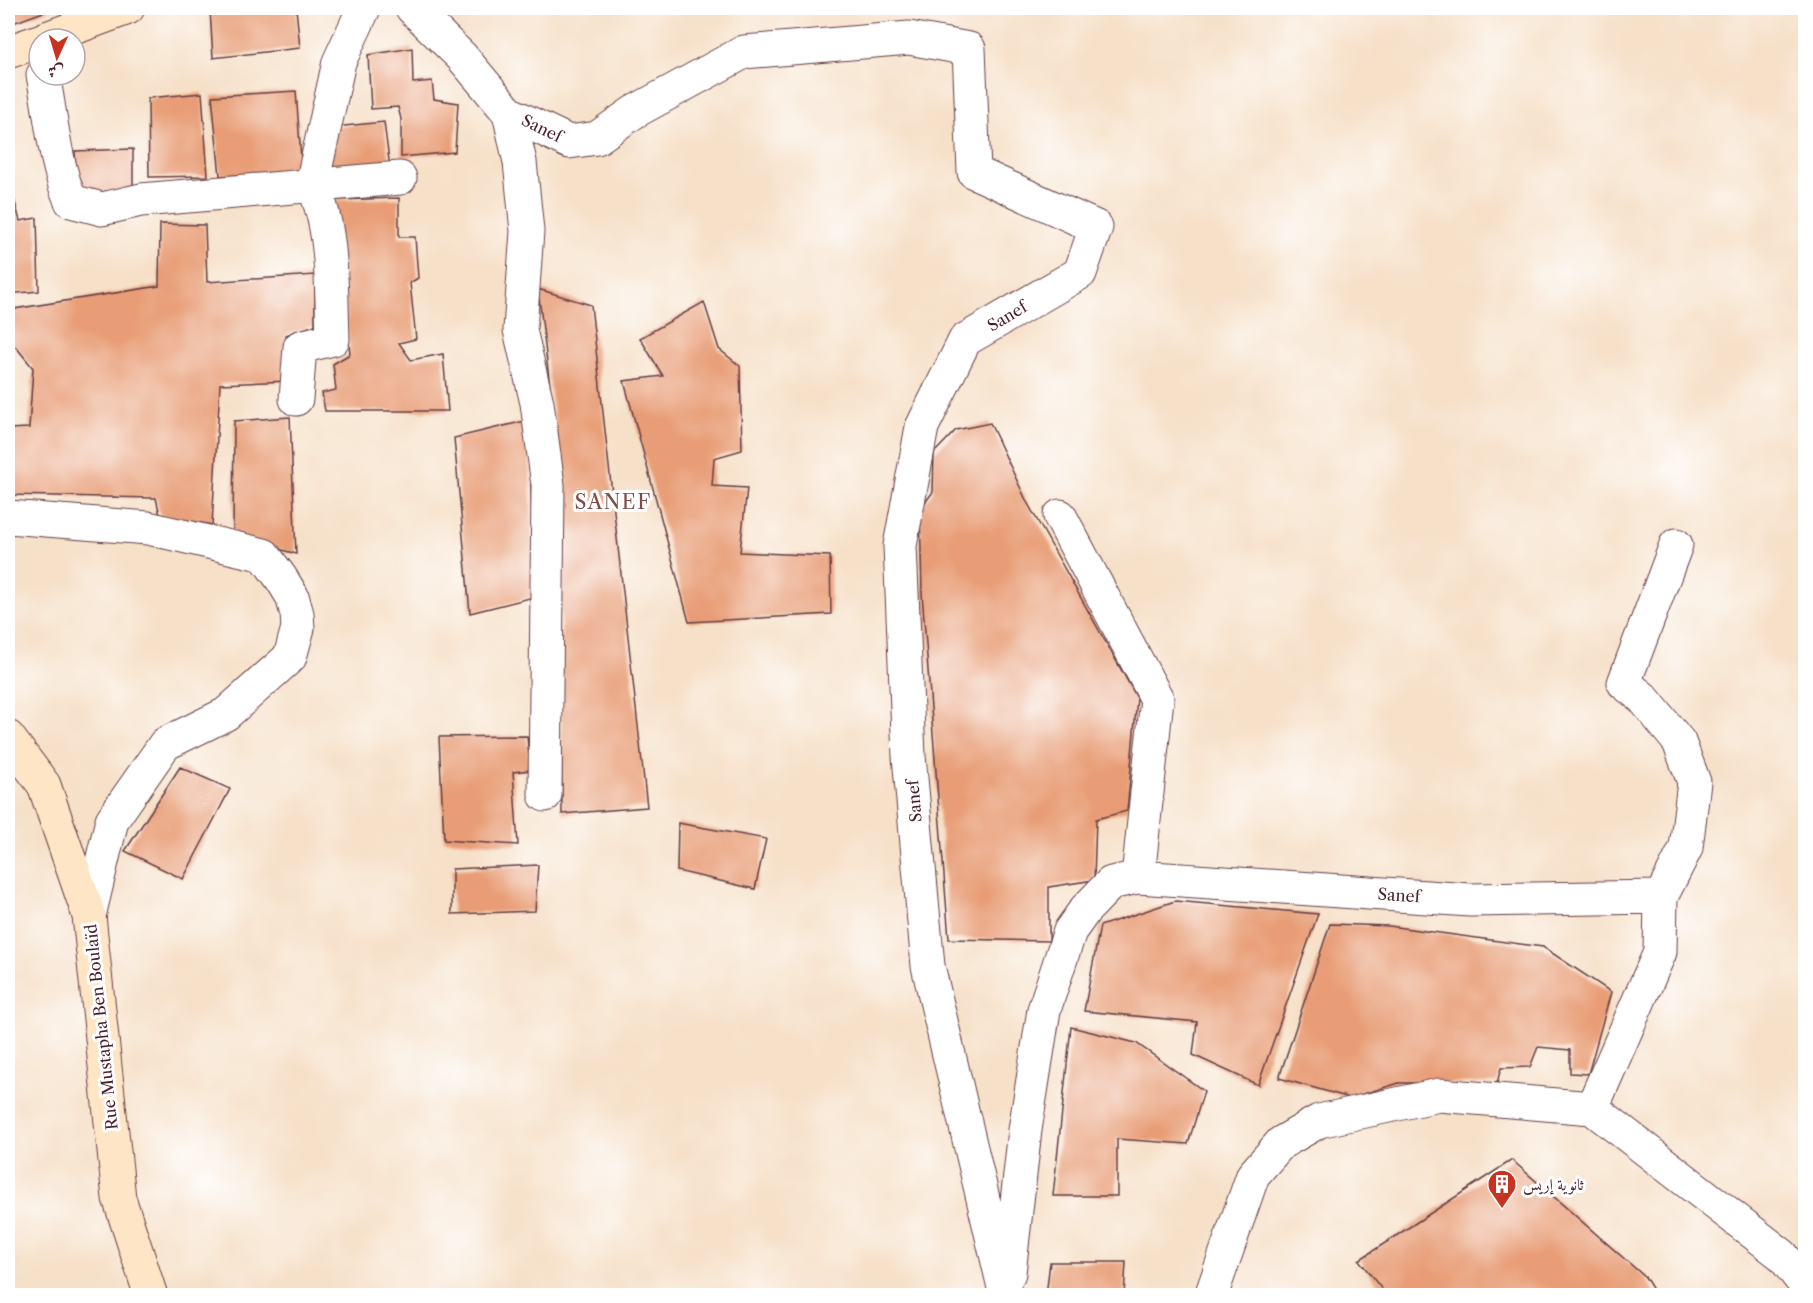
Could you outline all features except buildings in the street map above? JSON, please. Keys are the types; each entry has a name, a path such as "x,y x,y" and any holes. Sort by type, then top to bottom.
{"street":[{"path":"80,27 128,8"},
{"path":"296,399 300,347 333,339 329,255 320,200 312,184 339,62 364,8"},
{"name":"Sanef","path":"412,8 462,57 509,112 570,142 597,138 634,112 744,52 909,38 969,49 974,172 1096,227 1080,273 965,340 922,427 900,546 909,756 928,966 1006,1296"},
{"path":"45,87 59,153 61,177 71,201 102,209 141,200 400,178"},
{"path":"509,112 520,162 527,231 520,330 537,403 548,485 545,795"},
{"path":"1060,516 1157,699 1138,877"},
{"path":"8,517 148,528 264,555 286,587 297,614 298,628 290,657 226,714 165,744 112,820 89,916"},
{"path":"1592,1108 1660,952 1661,897 1686,848 1694,782 1679,742 1643,698 1624,683 1676,545"},
{"name":"Rue Mustapha Ben Boulaïd","path":"8,737 44,785 89,916 119,1198 151,1296"},
{"name":"Sanef","path":"1006,1296 1025,1130 1044,1010 1071,931 1085,910 1111,883 1138,877 1470,900 1661,897"},
{"path":"1211,1296 1252,1176 1281,1143 1319,1121 1439,1095 1592,1108 1782,1255 1806,1286"}],"place":[{"name":"ثانوية إريس","path":"1502,1210"}],"district":[{"name":"SANEF","path":"613,502"}]}
